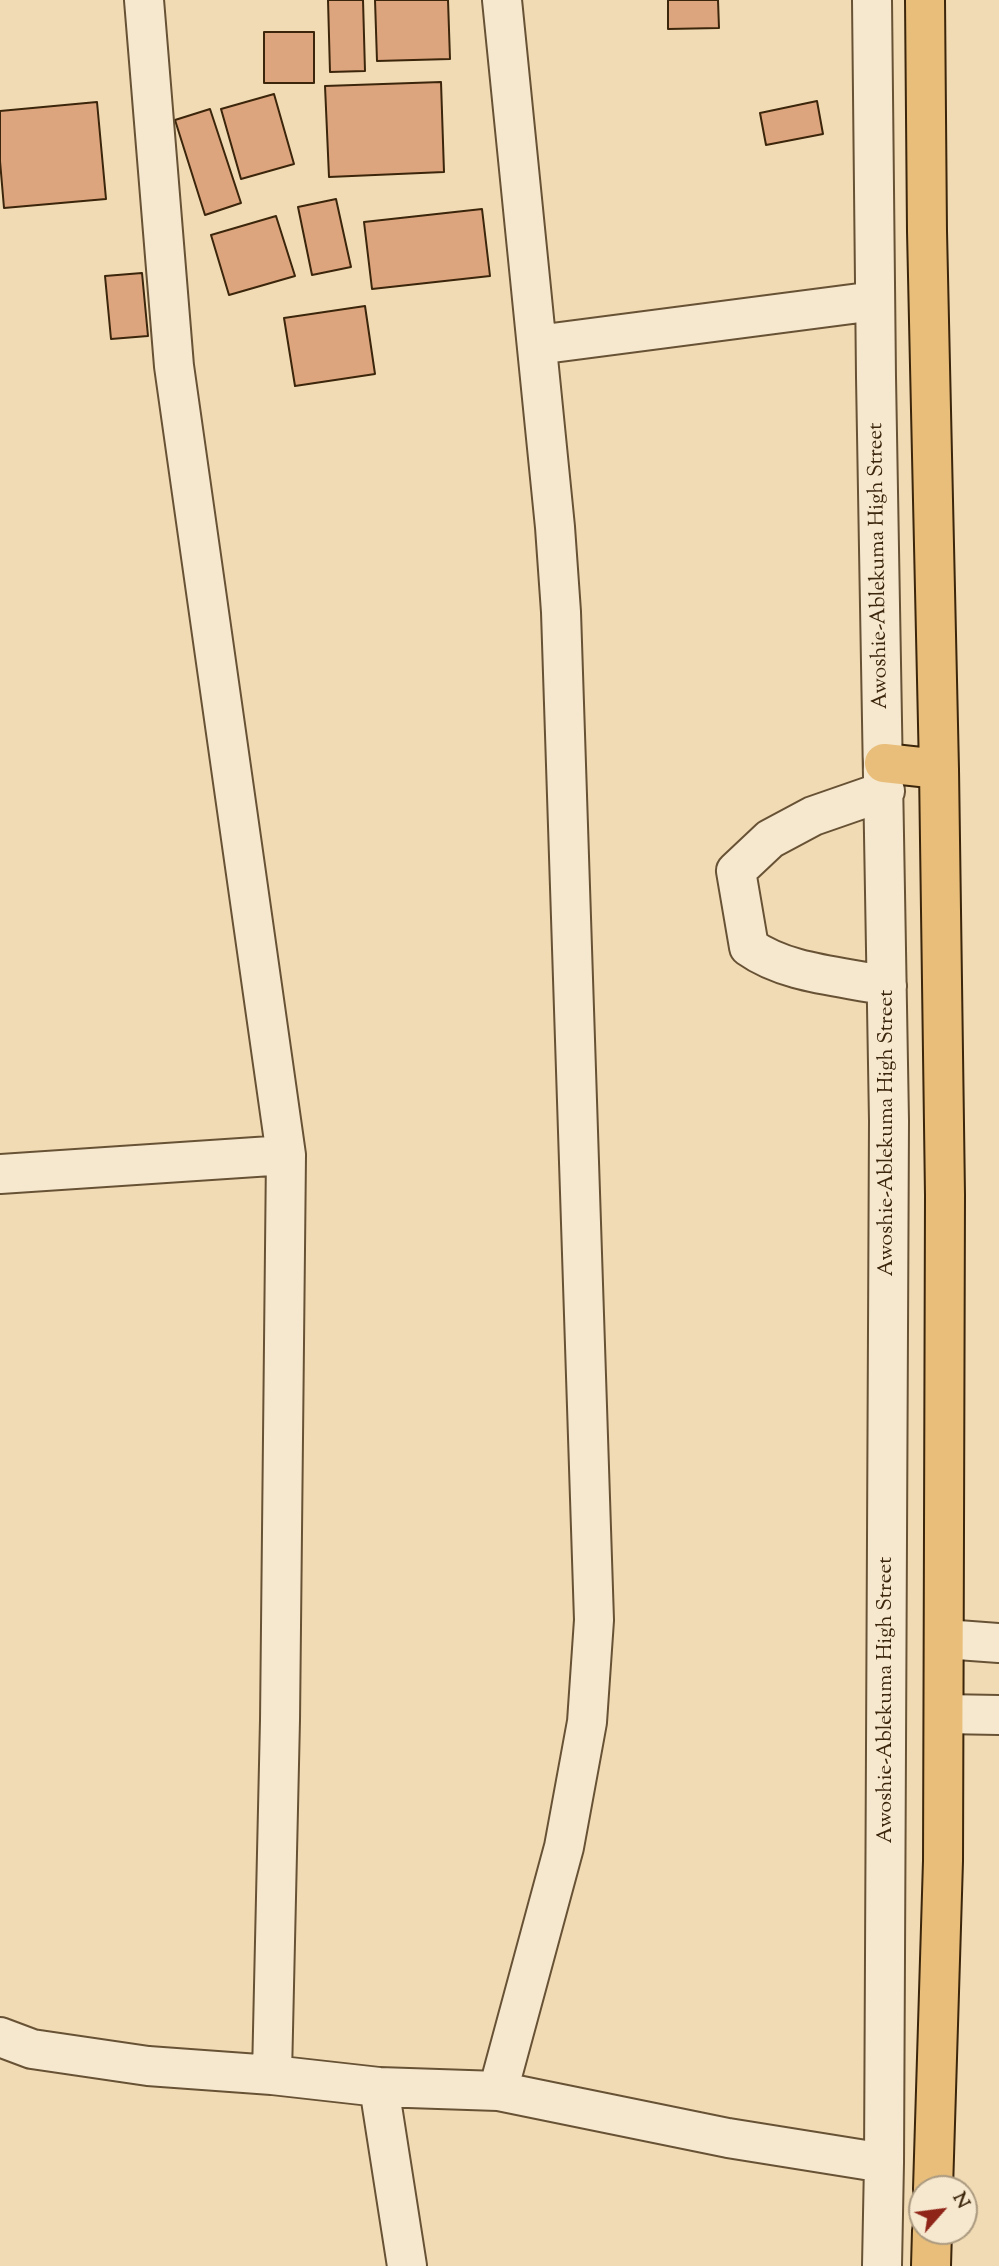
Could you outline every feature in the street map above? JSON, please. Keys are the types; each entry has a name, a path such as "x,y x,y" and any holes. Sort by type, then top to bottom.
{"main road":[{"path":"925,0 944,1195 944,1714 941,1973 934,2175"},
{"path":"885,777 939,769"},
{"path":"931,2266 932,2245"}],"street":[{"path":"144,0 174,366 286,1155 272,2075"},
{"path":"498,2091 564,1847 587,1722 594,1620 561,612 502,0"},
{"name":"Awoshie-Ablekuma High Street","path":"872,0 889,1148 882,2266"},
{"path":"537,345 876,301"},
{"path":"885,777 770,839 736,872 749,947 785,967 887,986"},
{"path":"0,1174 286,1155"},
{"path":"944,1639 999,1643"},
{"path":"944,1714 999,1715"},
{"path":"0,2037 32,2049 148,2066 272,2075 379,2087 498,2091 728,2138 884,2163"},
{"path":"379,2087 407,2266"}],"building":[{"path":"328,0 363,0 365,71 330,72"},
{"path":"375,0 448,0 450,59 377,61"},
{"path":"668,0 718,0 719,28 668,29"},
{"path":"264,32 314,32 314,83 264,83"},
{"path":"441,82 444,172 329,177 325,86"},
{"path":"274,94 294,164 241,179 221,109"},
{"path":"817,101 823,134 766,145 760,113"},
{"path":"97,102 106,199 4,208 0,111"},
{"path":"210,109 241,203 205,215 175,120"},
{"path":"336,199 351,267 312,275 298,207"},
{"path":"482,209 490,276 372,289 364,222"},
{"path":"276,216 295,276 229,295 211,235"},
{"path":"142,273 148,336 111,339 105,276"},
{"path":"365,306 375,374 295,386 284,318"}]}
